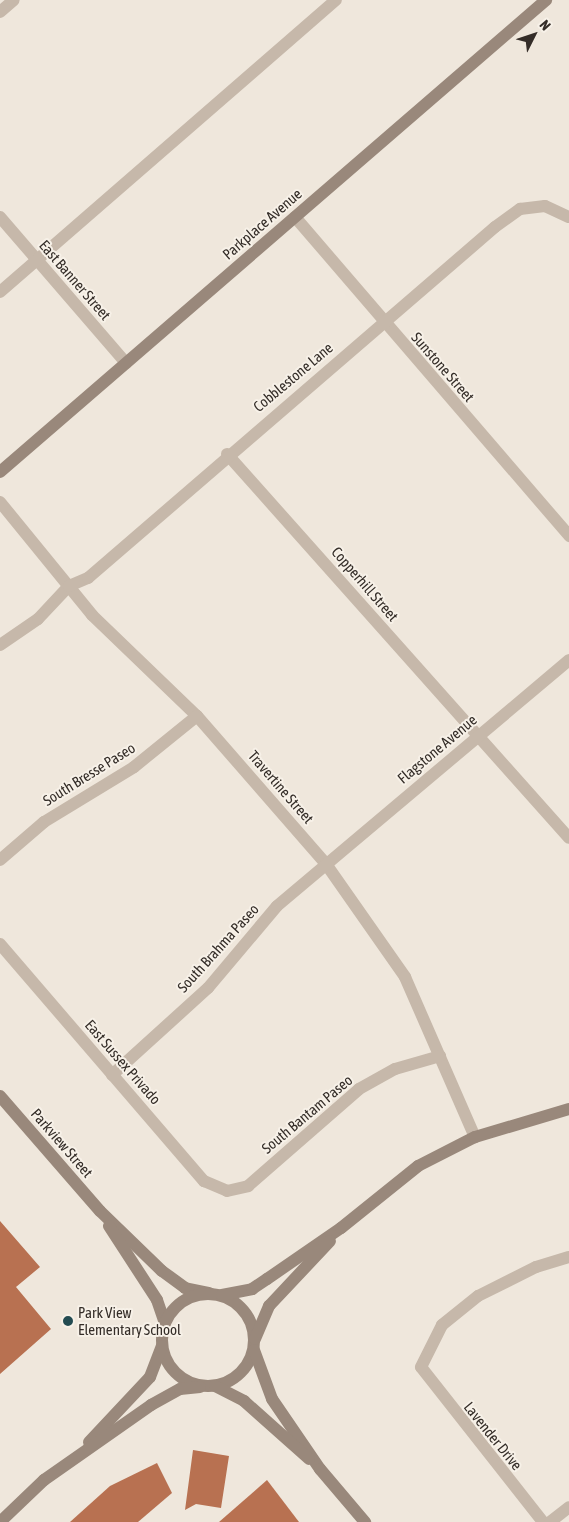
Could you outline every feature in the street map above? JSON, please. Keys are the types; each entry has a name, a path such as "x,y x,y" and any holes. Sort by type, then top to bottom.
{"street":[{"path":"0,12 14,0"},
{"path":"0,292 336,0"},
{"name":"Parkplace Avenue","path":"0,472 546,0"},
{"name":"Cobblestone Lane","path":"69,586 88,578 227,454 514,214 545,206 569,217"},
{"name":"East Banner Street","path":"0,217 126,363"},
{"name":"Sunstone Street","path":"295,217 383,322 569,536"},
{"name":"Copperhill Street","path":"227,454 569,838"},
{"name":"Travertine Street","path":"0,502 92,615 197,716 326,864 405,977 475,1138"},
{"path":"0,645 38,619 69,586"},
{"name":"Flagstone Avenue","path":"326,864 569,660"},
{"name":"South Bresse Paseo","path":"0,860 44,822 134,767 197,716"},
{"name":"South Brahma Paseo","path":"112,1075 208,988 277,906 326,864"},
{"name":"East Sussex Privado","path":"0,944 204,1181 227,1191"},
{"name":"South Bantam Paseo","path":"227,1191 248,1186 360,1089 395,1069 440,1056"},
{"name":"Parkview Street","path":"0,1096 100,1211 175,1282 216,1294"},
{"path":"0,1522 74,1458 150,1377 162,1346 165,1323 187,1298 252,1288 342,1228 418,1166 475,1138 569,1109"},
{"name":"Parkview Street","path":"100,1211 147,1284 165,1323"},
{"path":"74,1458 165,1396 209,1386 240,1374 269,1306 342,1228"},
{"name":"Lavender Drive","path":"543,1522 421,1367 442,1325 478,1296 536,1267 569,1257"},
{"path":"216,1294 246,1312 264,1387 320,1469 366,1522"},
{"path":"162,1346 172,1369 244,1400 320,1469"},
{"path":"550,1522 569,1507"}],"building":[{"path":"0,1221 40,1267 16,1287 51,1329 0,1374"},
{"path":"193,1450 229,1456 221,1508 196,1504 185,1510"},
{"path":"157,1463 172,1493 138,1522 70,1522 110,1486"},
{"path":"267,1480 299,1522 219,1522"}],"place":[{"name":"Park View Elementary School","path":"68,1321"}]}
